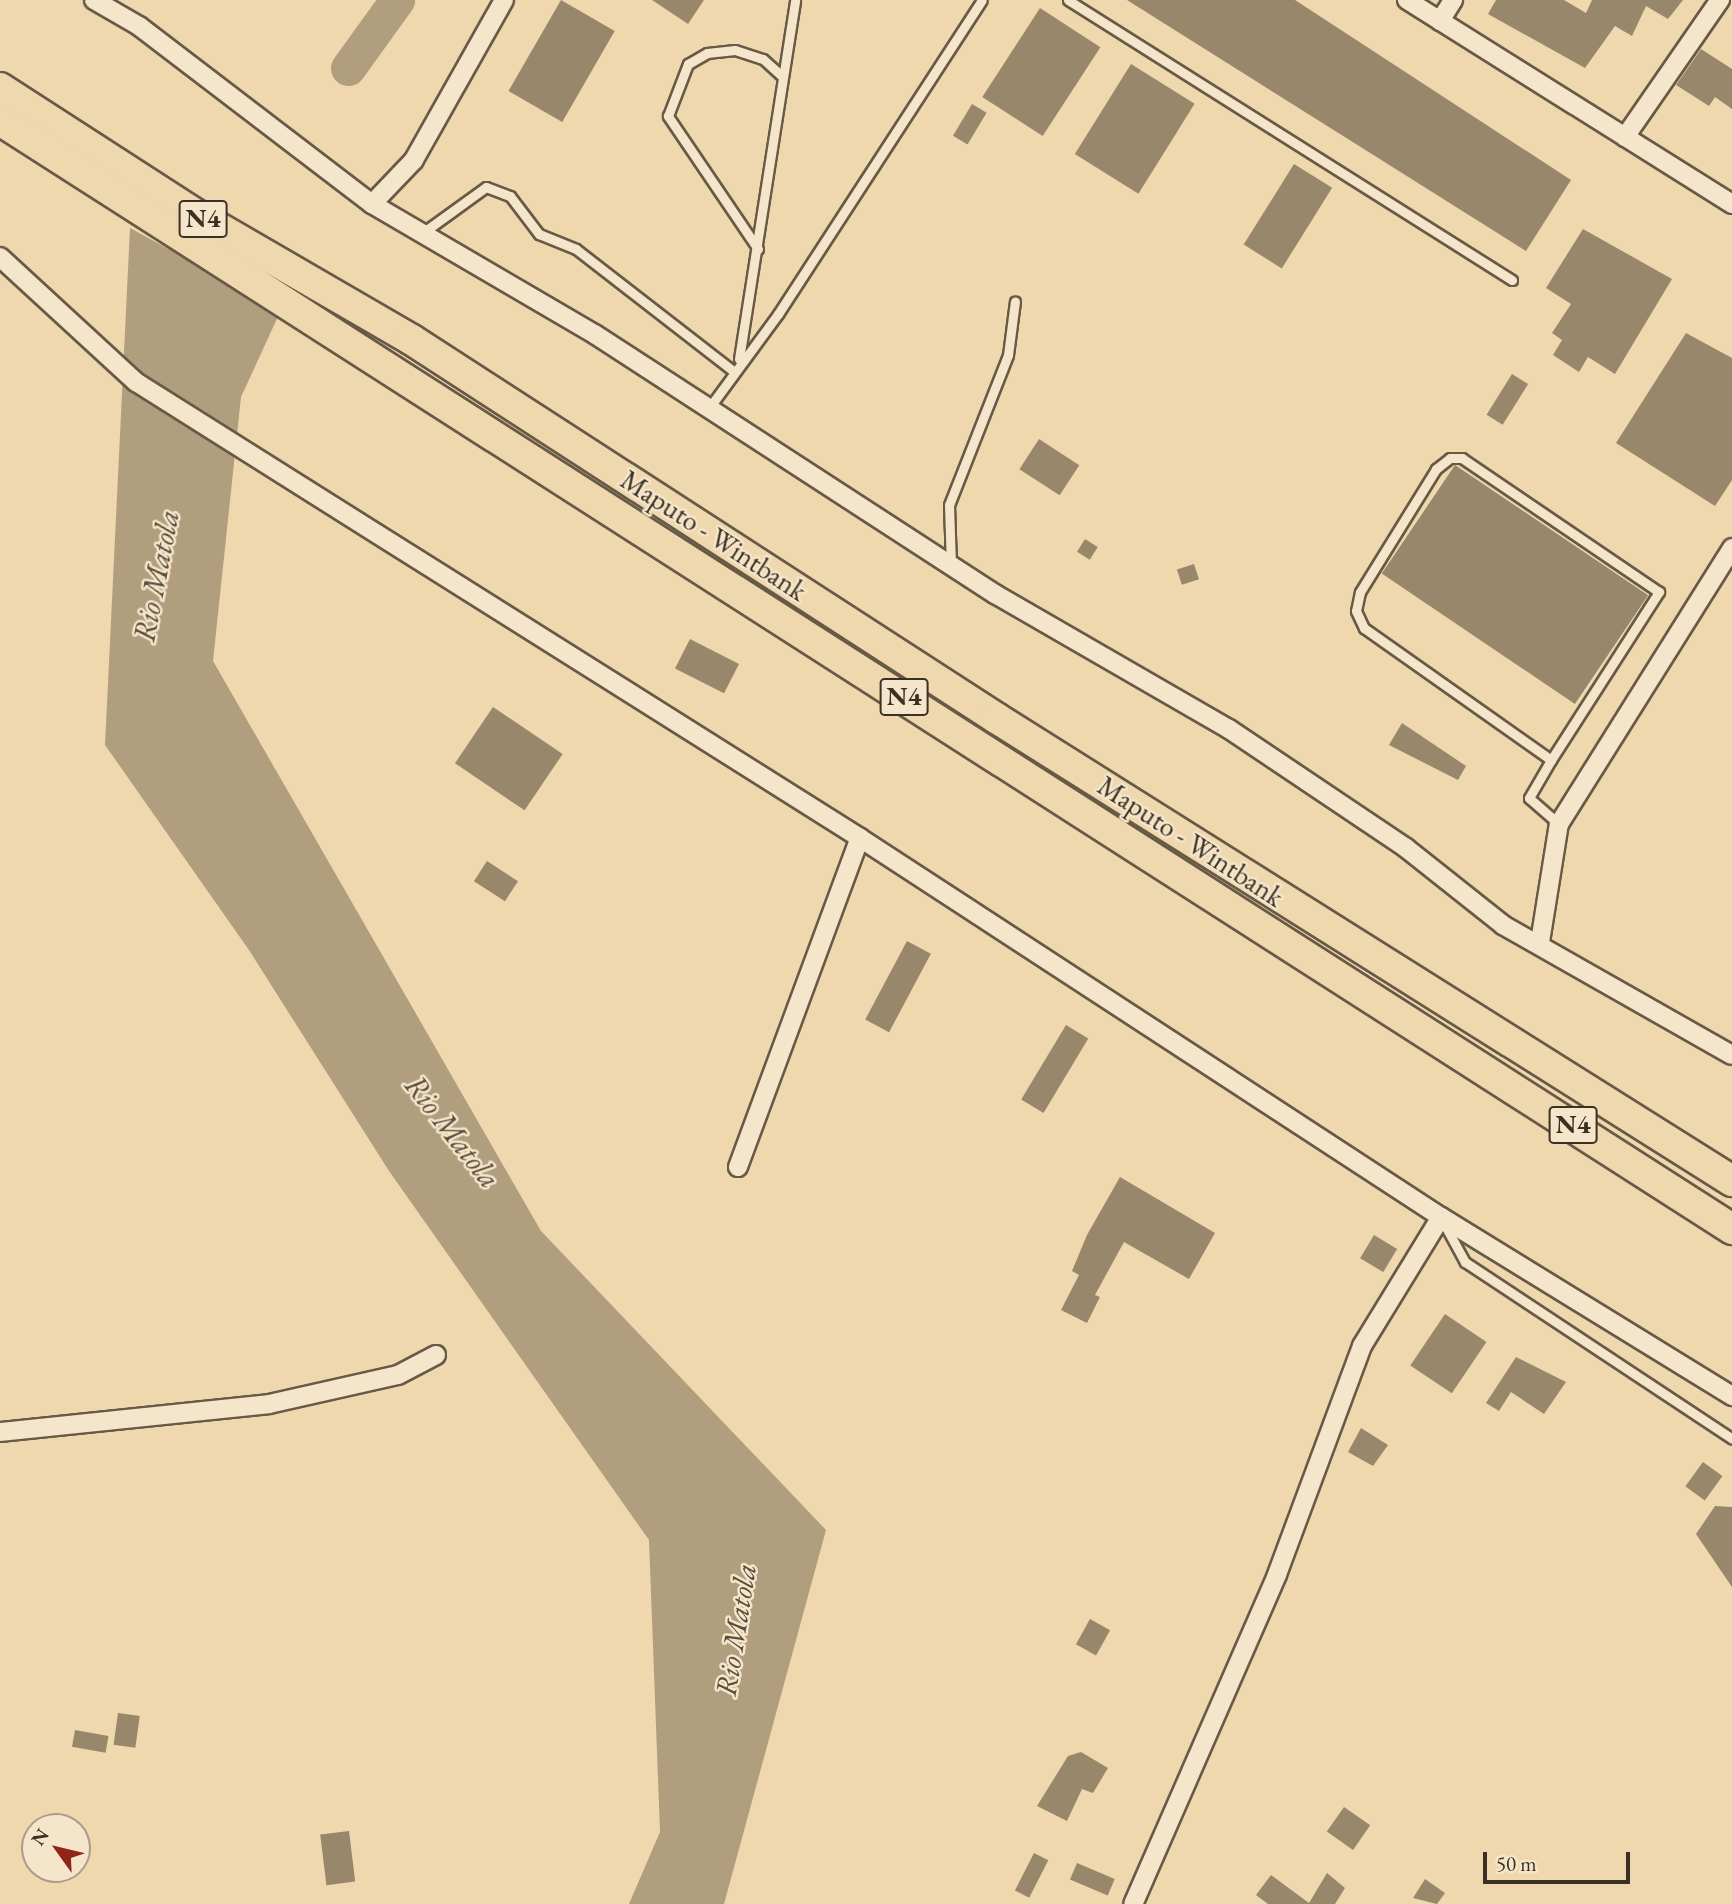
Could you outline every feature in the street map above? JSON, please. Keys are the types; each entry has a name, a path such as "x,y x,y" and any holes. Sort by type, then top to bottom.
{"highway":[{"name":"Maputo - Wintbank","path":"0,88 193,213 412,340 1732,1181"},
{"name":"Maputo - Wintbank","path":"0,120 178,239 407,376 1732,1229"}],"street":[{"path":"94,0 139,26 372,204 709,408 951,565 1229,729 1406,848 1503,925 1541,942 1732,1055"},
{"path":"372,204 414,160 504,0"},
{"path":"1407,0 1732,204"},
{"path":"1440,21 1453,0"},
{"path":"1625,138 1720,0"},
{"path":"0,257 136,382 860,838 1441,1217 1732,1396"},
{"path":"1541,942 1559,824 1732,548"},
{"path":"738,1167 860,838"},
{"path":"1133,1904 1278,1575 1362,1346 1441,1217"},
{"path":"0,1432 269,1404 398,1375 436,1354"}],"lane":[{"path":"739,361 758,249 781,75 795,0"},
{"path":"709,408 732,370 778,314 982,0"},
{"path":"1068,0 1512,280"},
{"path":"758,249 668,116 673,89 688,64 707,53 735,50 763,59 781,75"},
{"path":"421,234 486,187 510,196 539,234 576,249 732,370"},
{"path":"951,565 949,505 1008,355 1014,300"},
{"path":"1551,760 1364,628 1356,611 1360,592 1436,469 1450,458 1462,458 1660,592 1529,798 1559,824"},
{"path":"1441,1217 1465,1262 1732,1439"}],"water":[{"path":"130,228 281,310 241,397 213,661 541,1231 826,1530 724,1904 629,1904 660,1832 649,1540 389,1171 249,950 105,745"}],"building":[{"path":"561,0 615,31 562,122 508,91"},
{"path":"652,0 704,0 688,24"},
{"path":"1127,0 1295,0 1571,180 1526,251"},
{"path":"1496,0 1564,0 1586,13 1592,0 1683,0 1668,19 1646,6 1632,36 1615,26 1585,68 1488,14"},
{"path":"1040,8 1100,47 1043,136 982,97"},
{"path":"1701,49 1732,69 1732,109 1715,97 1709,106 1676,85"},
{"path":"1131,64 1195,104 1138,194 1075,154"},
{"path":"972,104 987,113 968,144 953,136"},
{"path":"1294,164 1332,188 1282,268 1244,245"},
{"path":"1583,229 1672,279 1615,374 1588,357 1579,372 1553,355 1562,340 1552,333 1571,304 1546,288"},
{"path":"1686,333 1732,358 1732,480 1715,506 1616,443"},
{"path":"1512,374 1528,384 1503,425 1487,415"},
{"path":"1039,439 1079,465 1060,495 1019,469"},
{"path":"1455,465 1648,595 1575,704 1382,574"},
{"path":"1085,539 1098,547 1090,560 1077,552"},
{"path":"1194,564 1199,579 1182,585 1177,570"},
{"path":"690,639 739,664 724,693 675,668"},
{"path":"493,707 563,754 525,810 455,763"},
{"path":"1402,723 1466,766 1458,780 1389,745"},
{"path":"487,861 518,881 505,901 474,881"},
{"path":"907,941 931,954 889,1032 865,1020"},
{"path":"1066,1025 1088,1038 1043,1113 1021,1100"},
{"path":"1120,1177 1215,1233 1189,1279 1124,1242 1095,1295 1100,1297 1087,1323 1061,1310 1079,1275 1072,1271 1087,1235"},
{"path":"1374,1235 1397,1249 1383,1272 1360,1258"},
{"path":"1445,1314 1486,1342 1452,1393 1410,1365"},
{"path":"1516,1357 1566,1382 1544,1414 1511,1392 1499,1411 1486,1403"},
{"path":"1361,1428 1388,1445 1373,1466 1348,1452"},
{"path":"1703,1462 1722,1476 1705,1500 1685,1486"},
{"path":"1715,1506 1732,1507 1732,1587 1696,1534"},
{"path":"1090,1619 1110,1630 1096,1656 1076,1644"},
{"path":"118,1713 140,1716 135,1748 114,1745"},
{"path":"75,1730 108,1736 106,1753 72,1747"},
{"path":"1081,1752 1108,1768 1093,1793 1082,1789 1067,1821 1037,1806 1068,1756"},
{"path":"1344,1807 1370,1825 1353,1850 1327,1832"},
{"path":"349,1831 355,1882 326,1885 320,1835"},
{"path":"1034,1853 1048,1860 1029,1898 1015,1890"},
{"path":"1077,1863 1115,1879 1108,1896 1070,1880"},
{"path":"1327,1873 1345,1888 1335,1904 1268,1904 1256,1895 1271,1875 1309,1903"},
{"path":"1425,1879 1445,1893 1437,1904 1413,1898"}],"waterway":[{"name":"Rio Matola","path":"348,68 397,0"}]}
